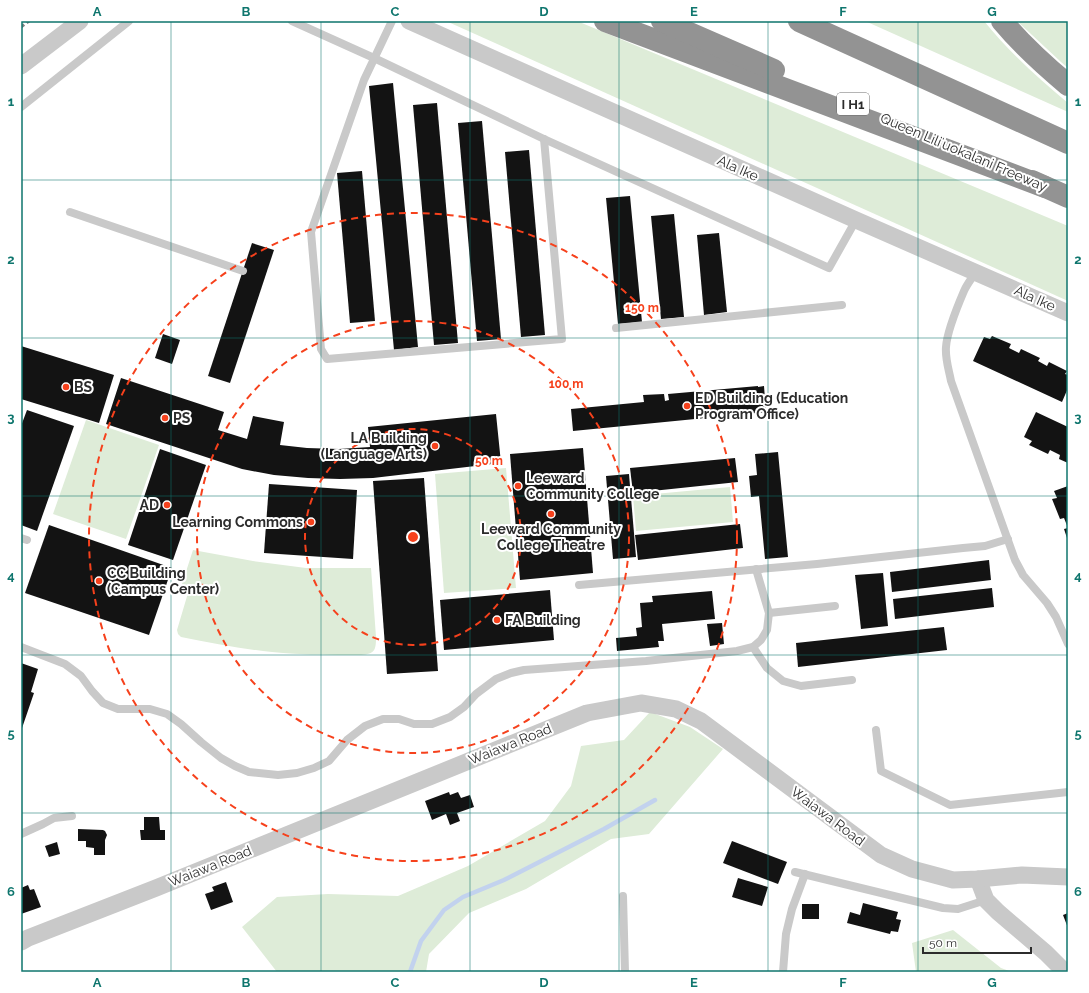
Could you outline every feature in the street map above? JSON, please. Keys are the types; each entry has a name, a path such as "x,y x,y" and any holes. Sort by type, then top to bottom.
{"highway":[{"path":"605,21 1045,187"},
{"name":"Queen Liliʻuokalani Freeway","path":"662,21 1068,197"},
{"path":"799,21 1068,143"},
{"path":"1002,21 1043,64 1068,85"}],"street":[{"path":"21,66 80,21"},
{"name":"Ala Ike","path":"409,21 1068,313"},
{"name":"Waiawa Road","path":"21,942 587,713 641,703 676,710 701,721 881,855 912,869 953,880 1022,875 1068,877"},
{"path":"978,879 986,900 1066,972"}],"lane":[{"path":"21,107 129,21"},
{"path":"292,21 374,58 544,139 829,268 856,220"},
{"path":"392,21 364,80 311,232 321,349 327,359 562,339 544,139"},
{"path":"70,212 243,271"},
{"path":"976,272 965,290 949,332 945,348 946,361 951,381 1015,560 1023,575 1047,603 1056,617 1068,644"},
{"path":"616,328 842,305"},
{"path":"578,585 985,546 1008,539"},
{"path":"21,647 64,664 81,676 103,703 118,709 150,709 167,714 221,758 231,764 249,772 278,775 297,773 314,768 329,760 347,740 365,726 383,719 399,719 414,724 432,724 450,717 464,707 486,685 511,673 524,670 646,661 737,652 753,647 761,640 767,630 769,613 756,569"},
{"path":"769,613 835,606"},
{"path":"753,647 767,668 783,681 801,686 852,680"},
{"path":"876,730 881,771 950,805 1068,792"},
{"path":"21,834 54,818 72,816"},
{"path":"795,872 944,908 958,908 986,900"},
{"path":"783,972 786,934 792,908 805,874"},
{"path":"623,896 625,972"}],"green space":[{"path":"446,21 577,21 1068,226 1068,301"},
{"path":"865,21 984,21 1024,64 1068,103 1068,112"},
{"path":"1017,21 1068,21 1068,68 1061,62"},
{"path":"86,420 159,445 126,539 53,514"},
{"path":"506,468 516,588 444,593 435,474"},
{"path":"730,487 733,522 636,531 633,496"},
{"path":"193,550 253,561 306,568 371,568 376,637 376,645 374,650 369,654 361,655 283,653 238,648 181,637 177,630 188,593 182,584"},
{"path":"650,712 690,727 723,749 649,834 611,839 526,889 469,913 429,954 426,972 277,972 242,927 277,897 328,894 398,896 468,866 545,821 571,786 581,746 624,740"},
{"path":"953,930 1001,968 1012,972 916,972 912,943"}],"building":[{"path":"393,83 418,347 394,350 369,86"},
{"path":"437,103 458,343 434,345 413,105"},
{"path":"482,121 501,339 477,341 458,123"},
{"path":"529,150 545,335 521,337 505,152"},
{"path":"362,171 375,321 350,323 337,173"},
{"path":"630,196 642,322 618,324 606,198"},
{"path":"674,214 684,317 661,319 651,216"},
{"path":"719,233 727,312 704,315 697,235"},
{"path":"252,243 274,250 230,383 208,376"},
{"path":"163,334 180,340 172,364 155,358"},
{"path":"992,336 1011,344 1009,348 1019,353 1021,349 1040,358 1038,361 1047,366 1049,362 1067,371 1065,374 1068,375 1068,388 1062,402 973,361 984,337 990,339"},
{"name":"BS","path":"21,346 114,375 99,423 21,399"},
{"name":"LA Building (Language Arts)","path":"121,378 224,412 218,430 247,439 253,416 284,422 280,445 307,448 339,449 370,447 368,427 496,414 501,463 373,478 340,479 274,475 242,469 106,424"},
{"name":"ED Building (Education Program Office)","path":"764,386 766,412 573,431 571,409 644,402 643,395 664,394 665,401 669,400 668,394"},
{"path":"27,410 74,426 37,531 21,525 21,426"},
{"path":"1036,412 1068,427 1068,463 1059,459 1060,455 1050,450 1048,454 1029,445 1032,441 1024,437"},
{"name":"Leeward Community College Theatre","path":"583,448 593,573 520,580 510,454"},
{"name":"AD","path":"160,449 206,465 173,560 128,545"},
{"path":"778,452 788,557 765,559 759,496 751,497 749,476 757,475 755,454"},
{"path":"735,458 738,482 633,493 630,468"},
{"path":"629,474 636,557 613,559 606,476"},
{"path":"424,478 438,671 387,674 373,481"},
{"name":"Learning Commons","path":"269,484 357,490 353,559 264,553"},
{"path":"1068,486 1068,528 1064,518 1060,519 1052,499 1057,498 1054,491"},
{"path":"740,524 743,548 638,560 635,535"},
{"name":"CC Building (Campus Center)","path":"49,525 172,568 149,635 25,593"},
{"path":"1068,528 1068,541 1064,529"},
{"path":"989,560 991,580 892,592 890,572"},
{"path":"883,573 888,626 861,629 855,575"},
{"path":"992,588 994,607 895,619 893,599"},
{"name":"FA Building","path":"550,590 554,640 444,650 440,600"},
{"path":"712,591 715,619 662,624 664,641 658,641 659,647 617,651 616,638 637,636 636,628 642,627 640,603 653,602 652,596"},
{"path":"722,623 724,644 710,646 707,624"},
{"path":"944,627 947,650 798,667 796,643"},
{"path":"21,663 38,669 31,692 34,693 21,731"},
{"path":"449,792 450,795 458,792 461,798 470,795 474,807 457,813 460,821 450,825 446,814 432,820 425,801"},
{"path":"144,817 159,817 160,830 165,830 165,840 141,840 140,830 144,830"},
{"path":"78,829 105,831 107,835 105,840 105,855 94,855 94,848 86,847 86,841 78,841"},
{"path":"732,841 787,862 778,884 723,863"},
{"path":"57,842 60,854 49,857 45,846"},
{"path":"738,878 768,887 762,906 732,897"},
{"path":"226,882 233,902 211,910 205,894 214,891 212,887"},
{"path":"28,885 30,890 34,889 41,907 21,914 21,888"},
{"path":"863,903 898,912 896,919 901,920 898,932 891,931 890,934 847,923 850,912 860,915"},
{"path":"802,904 819,904 819,919 802,919"},
{"path":"1068,913 1068,928 1063,915"}],"waterway":[{"path":"410,972 421,941 444,910 463,897 504,880 604,829 655,800"}],"railway":[{"path":"21,27 29,21"}],"place":[{"name":"BS","path":"66,387"},
{"name":"ED Building (Education Program Office)","path":"687,406"},
{"name":"PS","path":"165,418"},
{"name":"LA Building (Language Arts)","path":"435,446"},
{"name":"Leeward Community College","path":"518,486"},
{"name":"AD","path":"167,505"},
{"name":"Leeward Community College Theatre","path":"551,514"},
{"name":"Learning Commons","path":"311,522"},
{"name":"CC Building (Campus Center)","path":"99,581"},
{"name":"FA Building","path":"497,620"}]}
